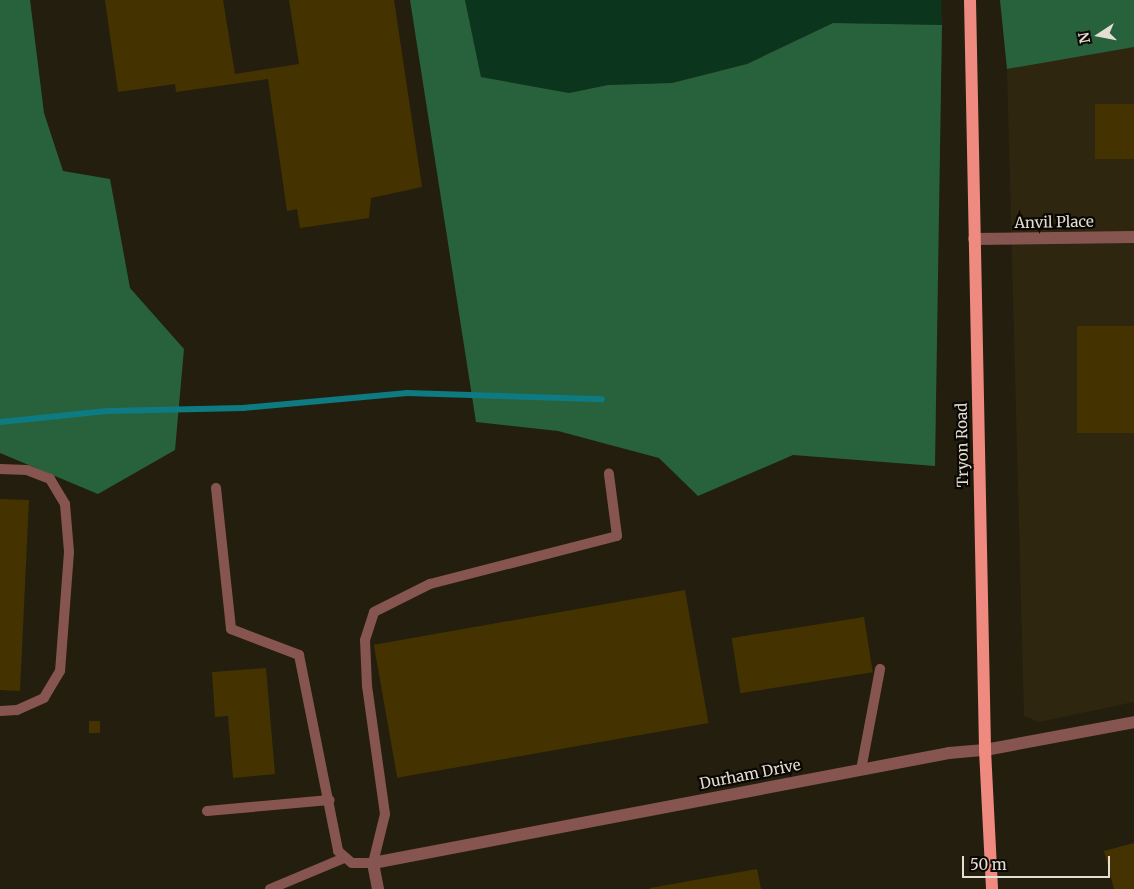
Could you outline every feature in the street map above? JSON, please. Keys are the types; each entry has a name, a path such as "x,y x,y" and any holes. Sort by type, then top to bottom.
{"main road":[{"name":"Tryon Road","path":"970,0 985,750 992,889"}],"street":[{"name":"Anvil Place","path":"974,239 1134,237"},
{"name":"Durham Drive","path":"373,863 861,770 985,750 1134,722"},
{"path":"373,863 378,889"}],"lane":[{"path":"0,469 27,470 50,479 64,504 69,552 60,671 44,698 17,710 0,711"},
{"path":"216,488 232,629 299,655 330,800 338,851 352,863 373,863 385,814 367,686 365,640 374,612 430,584 617,536 609,474"},
{"path":"861,770 880,669"},
{"path":"207,811 330,800"},
{"path":"270,889 344,858"}],"shaded area":[{"path":"1134,38 1134,702 1039,722 1024,716 1007,69"}],"green space":[{"path":"0,0 30,0 44,113 63,171 110,179 130,288 184,349 175,450 98,494 0,453"},
{"path":"410,0 465,0 481,77 569,93 608,85 672,83 747,64 833,23 942,25 935,466 793,455 698,496 659,458 558,431 476,422"},
{"path":"465,0 941,0 942,25 833,23 747,64 672,83 608,85 569,93 481,77"},
{"path":"1000,0 1134,0 1134,47 1007,69"}],"building":[{"path":"105,0 223,0 235,74 299,64 289,0 394,0 422,187 371,198 369,218 300,228 297,209 287,211 268,79 176,92 175,84 118,92"},
{"path":"1095,104 1134,104 1134,159 1095,159"},
{"path":"1077,326 1134,326 1134,433 1077,433"},
{"path":"0,499 29,500 20,691 0,690"},
{"path":"685,590 708,723 397,778 374,645"},
{"path":"864,617 873,672 740,693 732,638"},
{"path":"266,668 275,774 233,778 228,716 215,717 212,672"},
{"path":"89,721 100,721 100,733 89,733"},
{"path":"1134,843 1134,889 1114,889 1104,851"},
{"path":"757,869 761,889 650,889 650,888"}],"waterway":[{"path":"0,422 109,411 243,408 407,393 602,399"}]}
